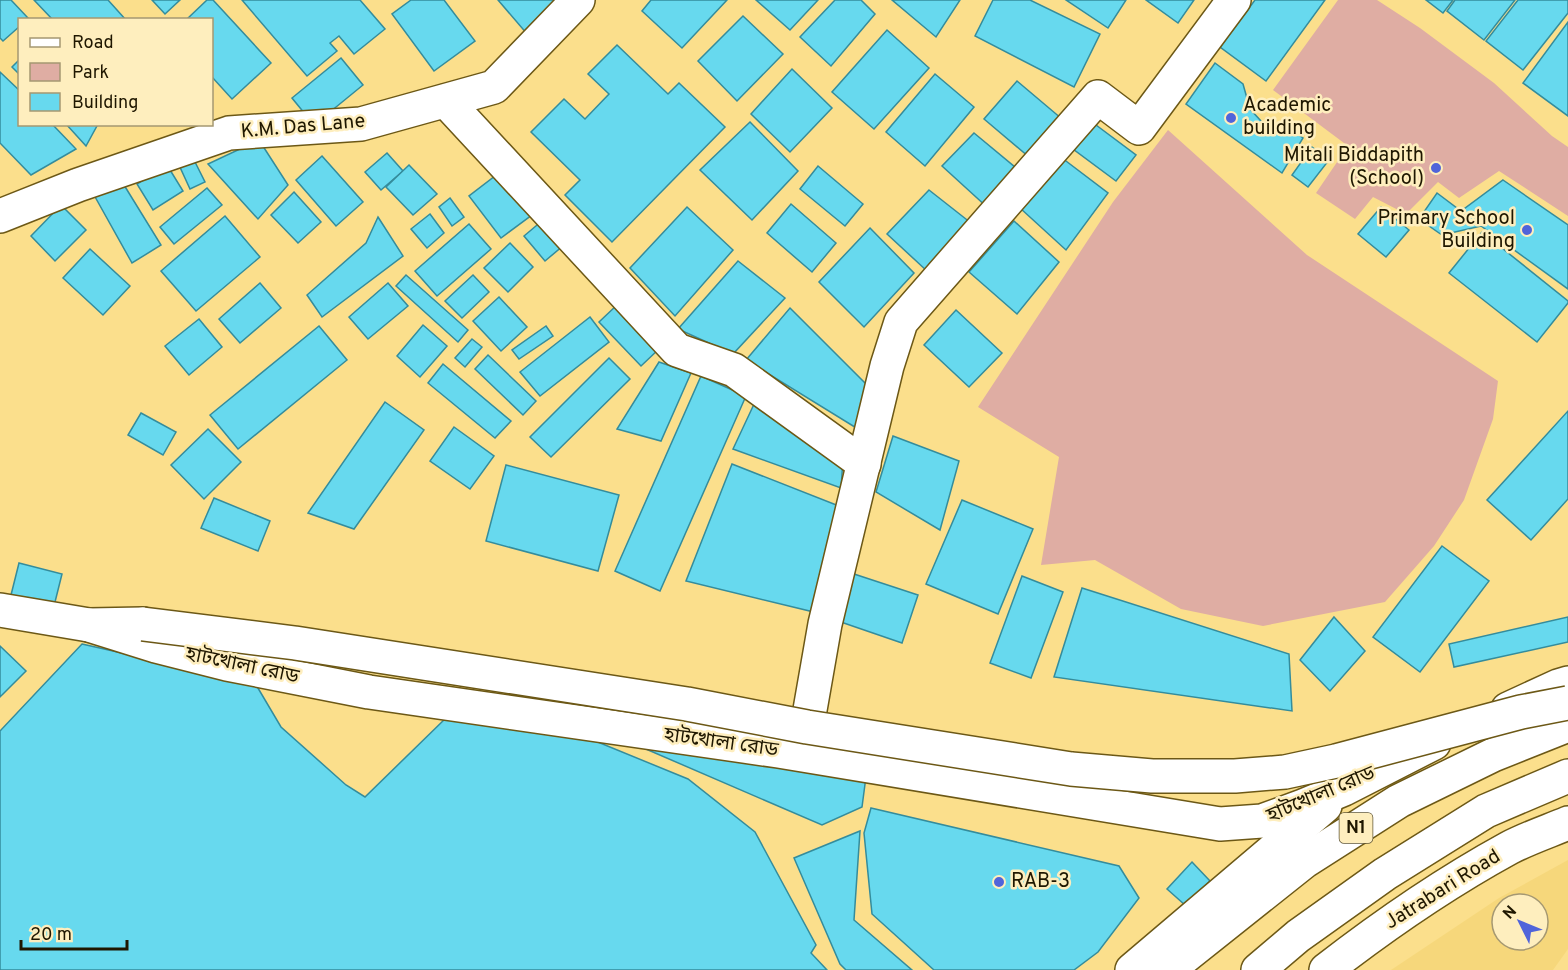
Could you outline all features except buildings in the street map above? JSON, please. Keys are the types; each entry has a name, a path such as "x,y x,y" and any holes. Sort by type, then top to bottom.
{"main road":[{"name":"K.M. Das Lane","path":"0,216 78,185 230,133 361,124 494,87 578,0"},
{"path":"807,727 825,624 886,366 901,322 1098,97 1139,128 1234,0"},
{"path":"446,101 677,350 734,370 864,464"},
{"name":"হাটখোলা রোড","path":"0,610 89,625 156,646 227,664 369,692 789,753 1220,824 1262,821 1303,806 1344,789 1432,744 1568,683"},
{"path":"89,625 143,624 295,643 664,700 807,727 1071,769 1152,776 1235,776 1285,772 1336,761 1521,711 1568,703"},
{"name":"N1","path":"1168,970 1305,861 1399,801 1493,755 1568,725"},
{"path":"1258,970 1298,936 1385,874 1486,811 1568,776"},
{"path":"1132,970 1344,789"},
{"name":"Jatrabari Road","path":"1326,970 1440,888 1511,847 1568,823"}],"shaded area":[{"path":"1568,860 1568,949 1553,970 1391,970 1490,904 1490,952 1550,952 1550,892 1510,892"}],"green space":[{"path":"1338,0 1377,0 1420,28 1494,83 1552,136 1568,147 1568,216 1499,171 1459,198 1438,182 1406,214 1373,197 1355,219 1316,193 1348,146 1273,90"},
{"path":"1168,130 1307,255 1498,381 1493,419 1464,500 1434,546 1385,602 1263,626 1181,609 1095,560 1041,565 1059,457 978,407 1113,202"}],"place":[{"name":"Academic building","path":"1231,118"},
{"name":"Mitali Biddapith (School)","path":"1436,168"},
{"name":"Primary School Building","path":"1527,230"},
{"name":"RAB-3","path":"999,882"}]}
